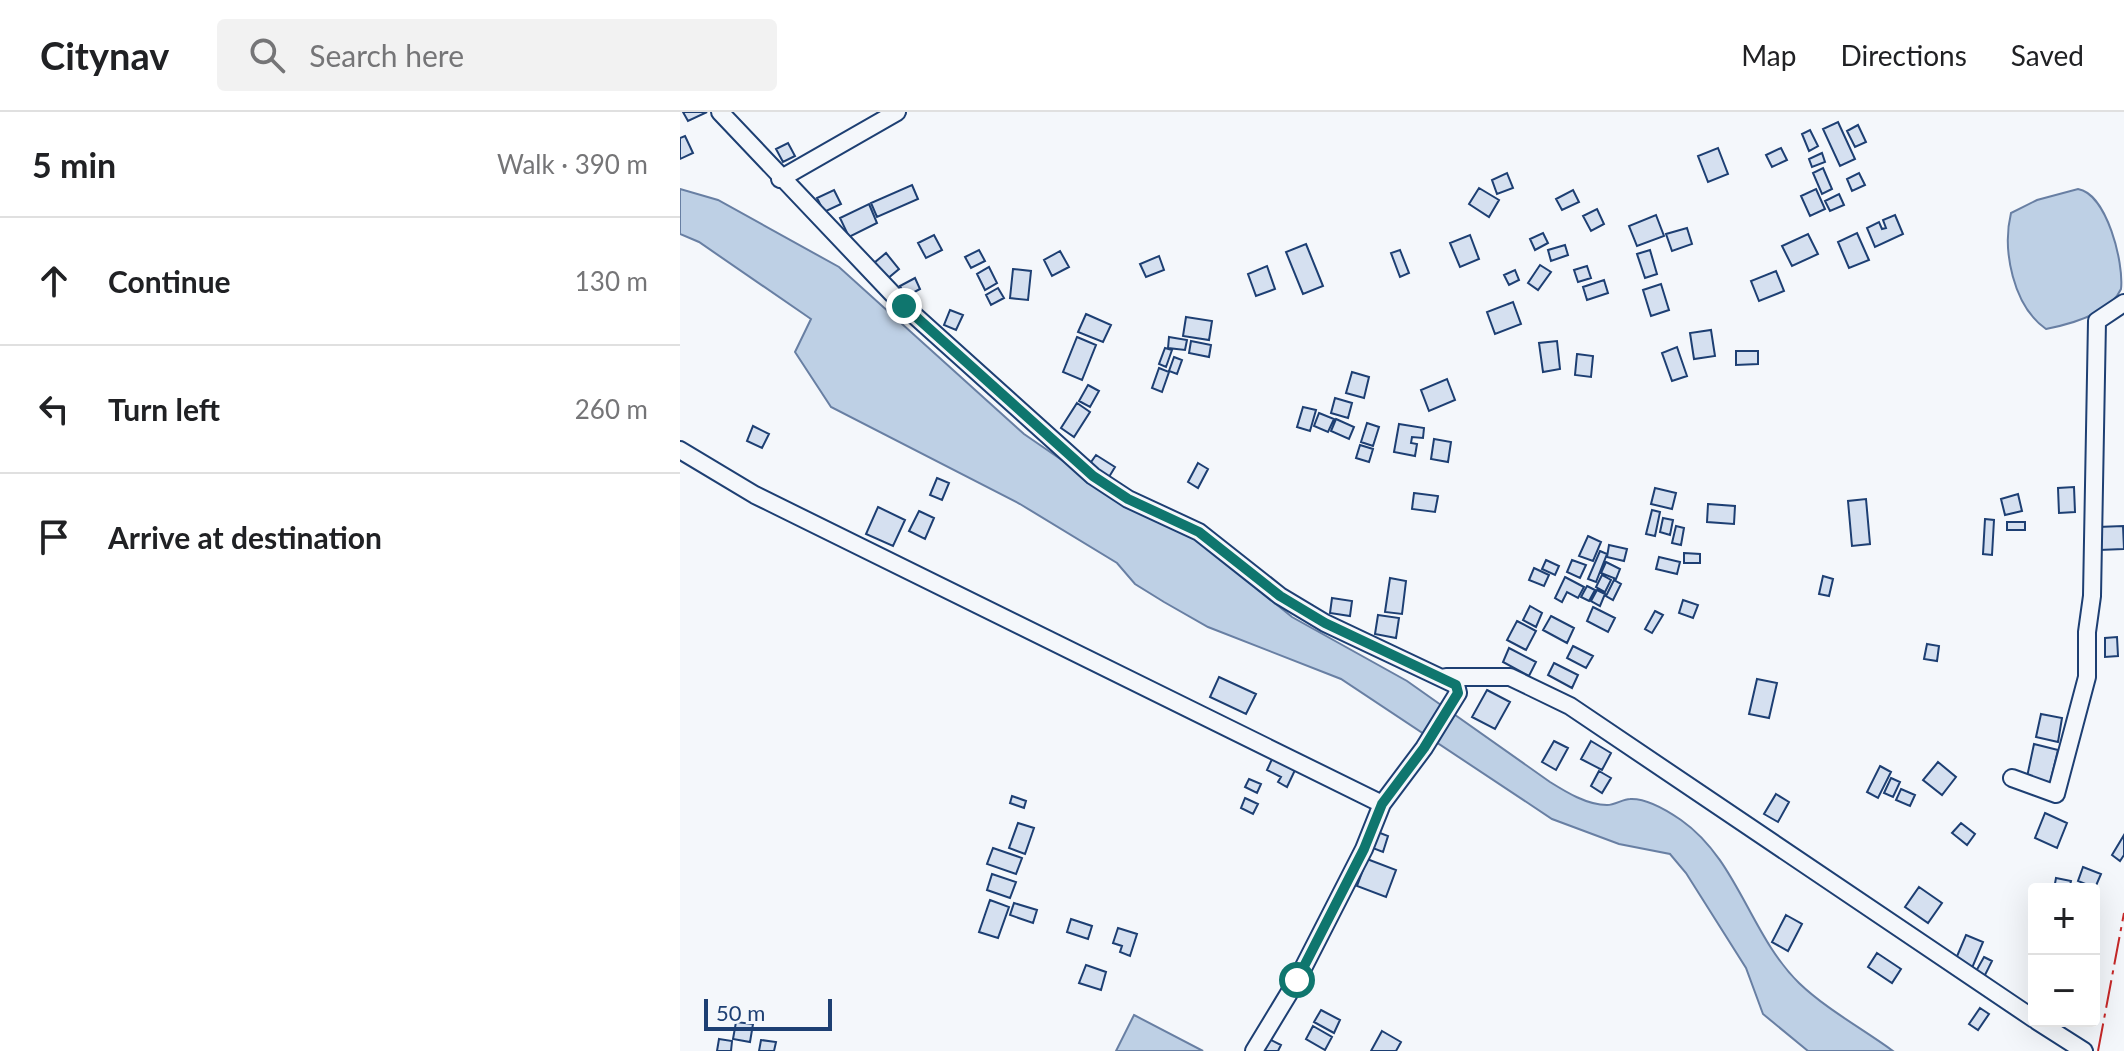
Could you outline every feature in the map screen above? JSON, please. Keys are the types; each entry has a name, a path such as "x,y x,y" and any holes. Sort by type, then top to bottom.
{"street":[{"path":"720,112 780,179 904,306 1093,476 1128,499 1199,532 1280,596 1325,623 1446,677 1456,685 1458,693 1424,748 1382,804 1364,849 1297,980 1254,1051"},
{"path":"780,179 897,112"},
{"path":"2012,778 2056,794 2087,677 2087,632 2092,596 2097,321 2124,303"},
{"path":"680,450 769,502 1382,804"},
{"path":"1446,677 1510,677 1570,706 2028,1015"},
{"path":"2047,1027 2084,1051"}],"water":[{"path":"680,189 718,200 839,267 1024,434 1136,511 1191,535 1292,617 1407,681 1550,782 1592,803 1607,805 1637,799 1681,820 1717,856 1768,943 1799,983 1893,1051 1808,1051 1763,1014 1746,968 1686,873 1670,854 1619,844 1552,819 1341,679 1208,627 1135,584 1117,563 1020,504 831,407 795,352 811,319 699,242 680,234"},
{"path":"2078,189 2097,203 2112,231 2120,263 2121,289 2116,298 2099,311 2078,321 2046,329 2025,306 2013,276 2008,244 2011,213 2037,200"},
{"path":"1134,1015 1203,1051 1116,1051"}],"building":[{"path":"683,112 707,112 688,121"},
{"path":"1838,122 1855,159 1840,166 1823,129"},
{"path":"1858,125 1866,142 1855,147 1847,131"},
{"path":"1810,130 1818,146 1809,151 1802,134"},
{"path":"685,136 693,153 680,159 680,138"},
{"path":"788,143 795,156 783,162 776,149"},
{"path":"1718,148 1728,174 1708,182 1698,156"},
{"path":"1781,148 1787,160 1772,167 1766,155"},
{"path":"1822,153 1825,162 1812,167 1809,159"},
{"path":"1823,168 1832,189 1822,194 1813,173"},
{"path":"1507,173 1513,188 1497,194 1492,180"},
{"path":"1859,173 1865,185 1852,191 1847,179"},
{"path":"912,185 918,199 877,217 871,203"},
{"path":"1479,188 1499,200 1489,217 1469,204"},
{"path":"1816,189 1825,209 1810,216 1801,196"},
{"path":"834,190 841,204 824,212 817,198"},
{"path":"1573,190 1579,202 1562,210 1556,199"},
{"path":"1839,194 1844,205 1830,211 1825,201"},
{"path":"869,204 877,223 849,237 840,218"},
{"path":"1597,209 1604,224 1591,231 1583,216"},
{"path":"1656,215 1664,236 1637,246 1629,226"},
{"path":"1895,215 1903,234 1875,247 1867,228 1879,222 1882,229 1886,228 1883,220"},
{"path":"1687,228 1692,244 1672,251 1666,234"},
{"path":"1543,233 1548,243 1535,250 1530,239"},
{"path":"1857,233 1869,260 1849,268 1838,242"},
{"path":"1808,234 1818,254 1792,266 1782,246"},
{"path":"934,235 942,250 926,258 918,243"},
{"path":"1470,235 1479,259 1460,267 1450,243"},
{"path":"1306,244 1323,286 1303,294 1286,252"},
{"path":"1565,245 1568,255 1551,261 1548,250"},
{"path":"979,250 985,261 971,268 965,257"},
{"path":"1400,250 1409,273 1400,277 1391,253"},
{"path":"1650,250 1657,274 1645,278 1637,254"},
{"path":"1060,251 1069,267 1052,276 1044,260"},
{"path":"886,253 899,269 887,279 874,263"},
{"path":"1159,256 1164,270 1146,277 1140,264"},
{"path":"1540,265 1551,272 1538,290 1528,283"},
{"path":"1267,266 1275,289 1256,296 1248,274"},
{"path":"1587,266 1591,278 1578,282 1574,270"},
{"path":"989,267 997,283 985,290 977,274"},
{"path":"1013,269 1031,271 1028,300 1010,298"},
{"path":"1515,270 1519,280 1509,285 1504,275"},
{"path":"1776,271 1784,291 1759,301 1751,281"},
{"path":"915,278 920,289 905,297 900,286"},
{"path":"1604,280 1608,293 1587,300 1583,287"},
{"path":"1661,284 1669,310 1651,316 1643,290"},
{"path":"998,288 1004,298 991,305 986,295"},
{"path":"1513,302 1521,324 1495,334 1487,312"},
{"path":"950,310 963,315 956,330 944,325"},
{"path":"1086,314 1111,325 1103,342 1078,332"},
{"path":"1186,317 1212,321 1209,340 1183,336"},
{"path":"1711,330 1715,356 1694,359 1690,333"},
{"path":"1077,337 1096,345 1082,380 1063,372"},
{"path":"1169,337 1187,340 1185,350 1168,348"},
{"path":"1191,341 1211,345 1209,357 1189,353"},
{"path":"1557,341 1560,369 1543,372 1539,343"},
{"path":"1677,347 1687,376 1672,381 1662,353"},
{"path":"1165,348 1172,350 1166,367 1159,364"},
{"path":"1736,351 1758,351 1758,364 1736,365"},
{"path":"1577,354 1593,356 1591,377 1575,375"},
{"path":"1174,357 1182,360 1177,374 1169,371"},
{"path":"1159,368 1169,372 1162,392 1152,388"},
{"path":"1352,372 1369,377 1364,398 1346,393"},
{"path":"1447,379 1455,400 1429,411 1421,390"},
{"path":"1088,385 1099,391 1090,407 1079,401"},
{"path":"1335,398 1352,403 1348,418 1331,413"},
{"path":"1077,403 1090,412 1074,437 1061,428"},
{"path":"1303,407 1316,410 1310,431 1297,427"},
{"path":"1319,413 1334,419 1328,432 1314,426"},
{"path":"1336,419 1354,427 1349,439 1331,431"},
{"path":"1367,423 1379,427 1373,446 1361,442"},
{"path":"1399,424 1424,428 1423,438 1412,437 1411,443 1417,444 1415,456 1394,452"},
{"path":"753,426 769,434 762,448 747,441"},
{"path":"1434,439 1451,442 1448,462 1431,459"},
{"path":"1360,445 1373,449 1369,462 1356,458"},
{"path":"1096,455 1115,467 1109,477 1089,465"},
{"path":"1198,463 1208,469 1198,488 1188,482"},
{"path":"937,478 949,483 942,500 930,495"},
{"path":"2074,487 2075,512 2059,513 2058,488"},
{"path":"1655,488 1676,493 1672,509 1651,504"},
{"path":"1414,493 1438,496 1435,512 1412,509"},
{"path":"2018,494 2022,511 2005,515 2001,499"},
{"path":"1866,499 1870,544 1852,546 1848,501"},
{"path":"1708,504 1735,506 1734,524 1707,522"},
{"path":"878,507 905,520 893,546 866,534"},
{"path":"1652,510 1660,512 1655,536 1646,534"},
{"path":"919,511 934,518 925,539 909,531"},
{"path":"1663,518 1673,520 1670,535 1660,532"},
{"path":"1985,519 1994,520 1992,555 1983,554"},
{"path":"2007,522 2025,522 2025,530 2007,530"},
{"path":"1676,526 1684,528 1681,545 1672,543"},
{"path":"2123,526 2124,549 2099,550 2098,527"},
{"path":"1588,536 1601,542 1593,561 1579,556"},
{"path":"1609,545 1627,549 1624,561 1607,557"},
{"path":"1600,551 1607,554 1596,582 1588,579"},
{"path":"1684,553 1700,554 1700,563 1684,563"},
{"path":"1659,557 1680,562 1677,574 1656,569"},
{"path":"1546,560 1559,566 1555,575 1542,569"},
{"path":"1572,560 1586,565 1580,578 1567,572"},
{"path":"1606,562 1620,569 1616,579 1601,573"},
{"path":"1534,568 1549,575 1544,586 1529,580"},
{"path":"1602,575 1611,580 1605,592 1596,587"},
{"path":"1823,576 1833,579 1829,596 1819,594"},
{"path":"1565,577 1584,587 1578,598 1567,592 1562,602 1555,598"},
{"path":"1390,578 1406,581 1402,614 1385,612"},
{"path":"1614,580 1621,584 1613,600 1606,596"},
{"path":"1587,586 1595,590 1589,601 1581,597"},
{"path":"1597,590 1605,594 1600,606 1591,601"},
{"path":"1332,598 1352,601 1350,616 1330,613"},
{"path":"1683,600 1698,605 1693,618 1679,613"},
{"path":"1530,606 1542,613 1536,627 1523,620"},
{"path":"1593,607 1615,618 1608,632 1587,621"},
{"path":"1655,611 1663,615 1652,633 1645,629"},
{"path":"1378,615 1399,618 1396,638 1375,634"},
{"path":"1551,616 1574,628 1567,643 1543,630"},
{"path":"1517,621 1536,631 1526,650 1507,640"},
{"path":"2117,637 2118,656 2105,657 2105,638"},
{"path":"1927,644 1939,646 1937,661 1924,659"},
{"path":"1573,646 1593,656 1586,668 1567,658"},
{"path":"1509,648 1536,662 1529,676 1503,662"},
{"path":"1554,663 1578,675 1572,688 1548,675"},
{"path":"1219,677 1256,694 1246,714 1210,697"},
{"path":"1757,679 1777,683 1769,718 1749,714"},
{"path":"1487,690 1510,702 1495,729 1472,717"},
{"path":"2041,714 2062,718 2058,742 2036,737"},
{"path":"1554,741 1568,748 1556,770 1542,762"},
{"path":"1591,741 1611,753 1602,770 1581,759"},
{"path":"2034,744 2058,750 2050,783 2027,777"},
{"path":"1273,757 1296,768 1287,787 1278,782 1281,777 1267,770"},
{"path":"1938,762 1956,777 1942,795 1923,780"},
{"path":"1880,766 1891,772 1878,798 1867,792"},
{"path":"1599,771 1611,778 1602,793 1591,786"},
{"path":"1891,778 1900,782 1893,797 1884,793"},
{"path":"1249,779 1261,784 1257,793 1245,787"},
{"path":"1901,789 1915,795 1910,806 1896,800"},
{"path":"1776,794 1789,802 1778,822 1764,814"},
{"path":"1012,796 1026,801 1024,808 1010,803"},
{"path":"1245,798 1258,804 1253,814 1241,808"},
{"path":"2045,813 2067,823 2057,848 2035,838"},
{"path":"1018,823 1034,828 1025,854 1009,848"},
{"path":"1961,823 1975,834 1967,845 1952,833"},
{"path":"1375,831 1388,836 1383,852 1370,847"},
{"path":"2124,835 2124,855 2120,861 2112,855"},
{"path":"993,848 1022,858 1016,874 987,864"},
{"path":"1367,859 1396,870 1386,897 1357,886"},
{"path":"2083,867 2101,874 2097,883 2078,881"},
{"path":"992,874 1016,882 1010,898 987,890"},
{"path":"2056,878 2071,881 2070,883 2055,883"},
{"path":"1919,887 1942,903 1928,923 1905,907"},
{"path":"990,900 1009,907 998,938 979,932"},
{"path":"1014,903 1037,910 1033,923 1010,915"},
{"path":"1786,915 1802,924 1788,951 1772,942"},
{"path":"1071,919 1092,926 1088,939 1067,932"},
{"path":"1118,928 1137,934 1130,956 1120,952 1122,946 1113,943"},
{"path":"1966,935 1983,942 1972,968 1955,961"},
{"path":"1877,953 1901,969 1892,983 1868,967"},
{"path":"1984,957 1992,961 1984,977 1975,973"},
{"path":"1086,965 1106,972 1101,990 1079,983"},
{"path":"1980,1008 1989,1014 1978,1030 1969,1024"},
{"path":"1321,1010 1340,1020 1334,1033 1314,1022"},
{"path":"736,1022 753,1024 750,1042 733,1039"},
{"path":"1313,1026 1332,1037 1325,1050 1306,1039"},
{"path":"1382,1031 1401,1042 1396,1051 1371,1051"},
{"path":"1267,1038 1281,1045 1278,1051 1260,1051"},
{"path":"719,1039 732,1041 731,1051 717,1051"},
{"path":"761,1040 776,1042 774,1051 759,1051"}],"power":[{"path":"2098,1051 2124,913"}],"route":[{"path":"904,306 1093,476 1128,499 1199,532 1280,596 1325,623 1446,677 1456,685 1458,693 1424,748 1382,804 1364,849 1297,980"}]}
